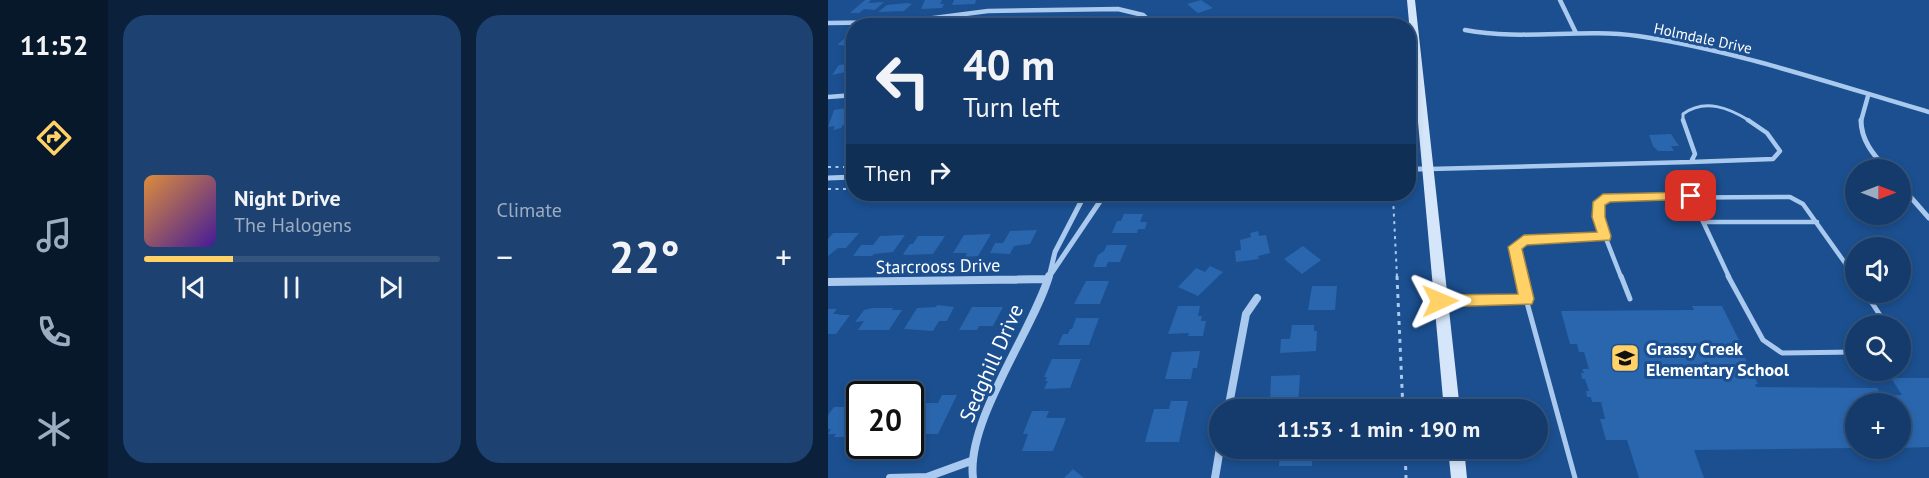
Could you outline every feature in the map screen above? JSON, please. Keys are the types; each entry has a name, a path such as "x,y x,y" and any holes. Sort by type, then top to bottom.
{"street":[{"path":"1411,0 1413,18"},
{"path":"1560,0 1575,33"},
{"path":"934,18 988,11 1118,9 1136,11 1150,18"},
{"path":"828,23 846,23"},
{"name":"Holmdale Drive","path":"1465,30 1486,34 1619,34 1671,42 1775,67 1929,112"},
{"path":"1416,44 1451,399"},
{"path":"828,97 846,96"},
{"path":"1868,96 1860,113 1860,129 1878,159"},
{"path":"1416,169 1430,169"},
{"path":"828,178 846,177"},
{"path":"1911,198 1929,219"},
{"name":"Sedghill Drive","path":"1048,279 1055,252 1081,201"},
{"name":"Sedghill Drive","path":"971,461 985,417 1048,279 1100,201"},
{"name":"Starcrooss Drive","path":"828,282 1048,279"},
{"path":"1230,399 1246,314 1257,298"},
{"path":"1215,478 1218,459"},
{"path":"1457,459 1459,478"},
{"path":"890,478 927,477 971,461 973,478"}],"lane":[{"path":"1430,169 1766,160 1773,159 1780,151 1773,137 1749,121 1721,109 1694,106 1683,114 1683,124 1695,154 1691,162"},
{"path":"1691,196 1716,254 1763,340 1782,353 1845,352"},
{"path":"1630,298 1599,217 1599,202 1607,198 1790,197 1803,204 1845,263"},
{"path":"1703,222 1817,222"},
{"path":"1575,478 1526,299 1515,247 1524,240 1605,236"},
{"path":"1440,301 1526,299"}],"path":[{"path":"828,167 846,166"},
{"path":"828,189 846,189"},
{"path":"1393,201 1402,399"},
{"path":"1405,459 1406,478"}],"building":[{"path":"865,0 871,0 868,3 884,2 875,10 864,9 859,13 850,13"},
{"path":"925,0 942,0 940,4 944,4 942,8 921,9"},
{"path":"954,0 976,0 975,4 952,5"},
{"path":"1201,0 1213,8 1198,13 1187,4"},
{"path":"912,4 904,11 878,12 887,5"},
{"path":"846,37 846,46 837,45"},
{"path":"846,64 846,72 832,75 839,65"},
{"path":"846,108 846,124 833,130 835,126 828,127 834,110"},
{"path":"1671,134 1679,146 1671,146 1674,151 1658,151 1653,146 1649,135"},
{"path":"1124,214 1143,214 1140,222 1147,222 1145,229 1138,229 1137,233 1112,233 1117,221 1121,221"},
{"path":"1037,230 1030,244 1014,246 1010,254 990,253 995,243 1003,243 1010,231"},
{"path":"1258,231 1259,236 1266,235 1270,253 1258,256 1259,259 1236,262 1235,251 1241,250 1240,240 1251,237 1250,233"},
{"path":"833,233 859,233 846,248 838,248 828,256 828,239"},
{"path":"991,234 978,256 965,257 967,253 953,253 964,235"},
{"path":"905,235 893,252 872,256 853,256 861,245 873,245 880,236"},
{"path":"918,236 945,236 933,254 903,254"},
{"path":"1107,245 1127,245 1120,262 1108,262 1106,267 1093,267 1098,255"},
{"path":"1303,246 1321,260 1302,274 1284,259"},
{"path":"1210,266 1223,272 1198,296 1178,287 1196,268 1205,272"},
{"path":"1086,281 1109,281 1100,304 1074,304"},
{"path":"1312,286 1337,286 1335,310 1308,310"},
{"path":"937,305 954,307 947,321 939,321 933,331 904,329 917,308 936,307"},
{"path":"1178,306 1200,306 1198,316 1202,316 1201,321 1206,321 1203,336 1188,336 1189,333 1168,334"},
{"path":"1692,306 1722,306 1758,384 1755,384 1756,387 1877,388 1880,393 1845,393 1845,448 1694,450 1704,478 1639,478 1627,440 1606,440 1600,419 1605,419 1601,402 1592,402 1591,397 1587,397 1586,391 1589,391 1585,379 1582,379 1581,373 1584,373 1582,369 1589,369 1584,352 1579,352 1577,344 1570,344 1561,311 1694,310"},
{"path":"972,307 1003,307 993,326 979,326 977,330 959,330"},
{"path":"872,308 902,310 889,330 858,330 864,321 855,322 864,310"},
{"path":"828,309 837,309 833,314 850,315 836,334 828,334"},
{"path":"1076,318 1099,318 1089,345 1058,345 1063,334 1068,334 1072,329"},
{"path":"1292,325 1314,325 1314,331 1317,331 1316,351 1280,353 1281,339 1290,339"},
{"path":"1200,351 1197,368 1193,368 1191,379 1165,379 1172,352"},
{"path":"1052,359 1081,359 1070,388 1044,389 1048,381 1045,381 1047,377 1044,377"},
{"path":"1300,375 1298,399 1270,399 1271,376"},
{"path":"1929,378 1929,447 1911,448 1911,393 1901,393 1893,381"},
{"path":"942,395 957,395 938,434 924,434 924,403 938,403"},
{"path":"1171,401 1188,401 1179,442 1145,442 1154,409 1169,409"},
{"path":"834,407 846,407 846,437 834,437 836,434 828,434 831,429 828,429 828,415"},
{"path":"1032,411 1049,411 1046,418 1066,418 1053,451 1022,451 1028,434 1023,434"},
{"path":"1280,459 1312,459 1312,466 1279,466"},
{"path":"1073,469 1084,478 1064,478"}],"place":[{"name":"Grassy Creek Elementary School","path":"1625,358"}],"route":[{"path":"1440,301 1526,299 1515,247 1524,240 1605,236 1599,217 1599,202 1607,198 1691,196"}]}
